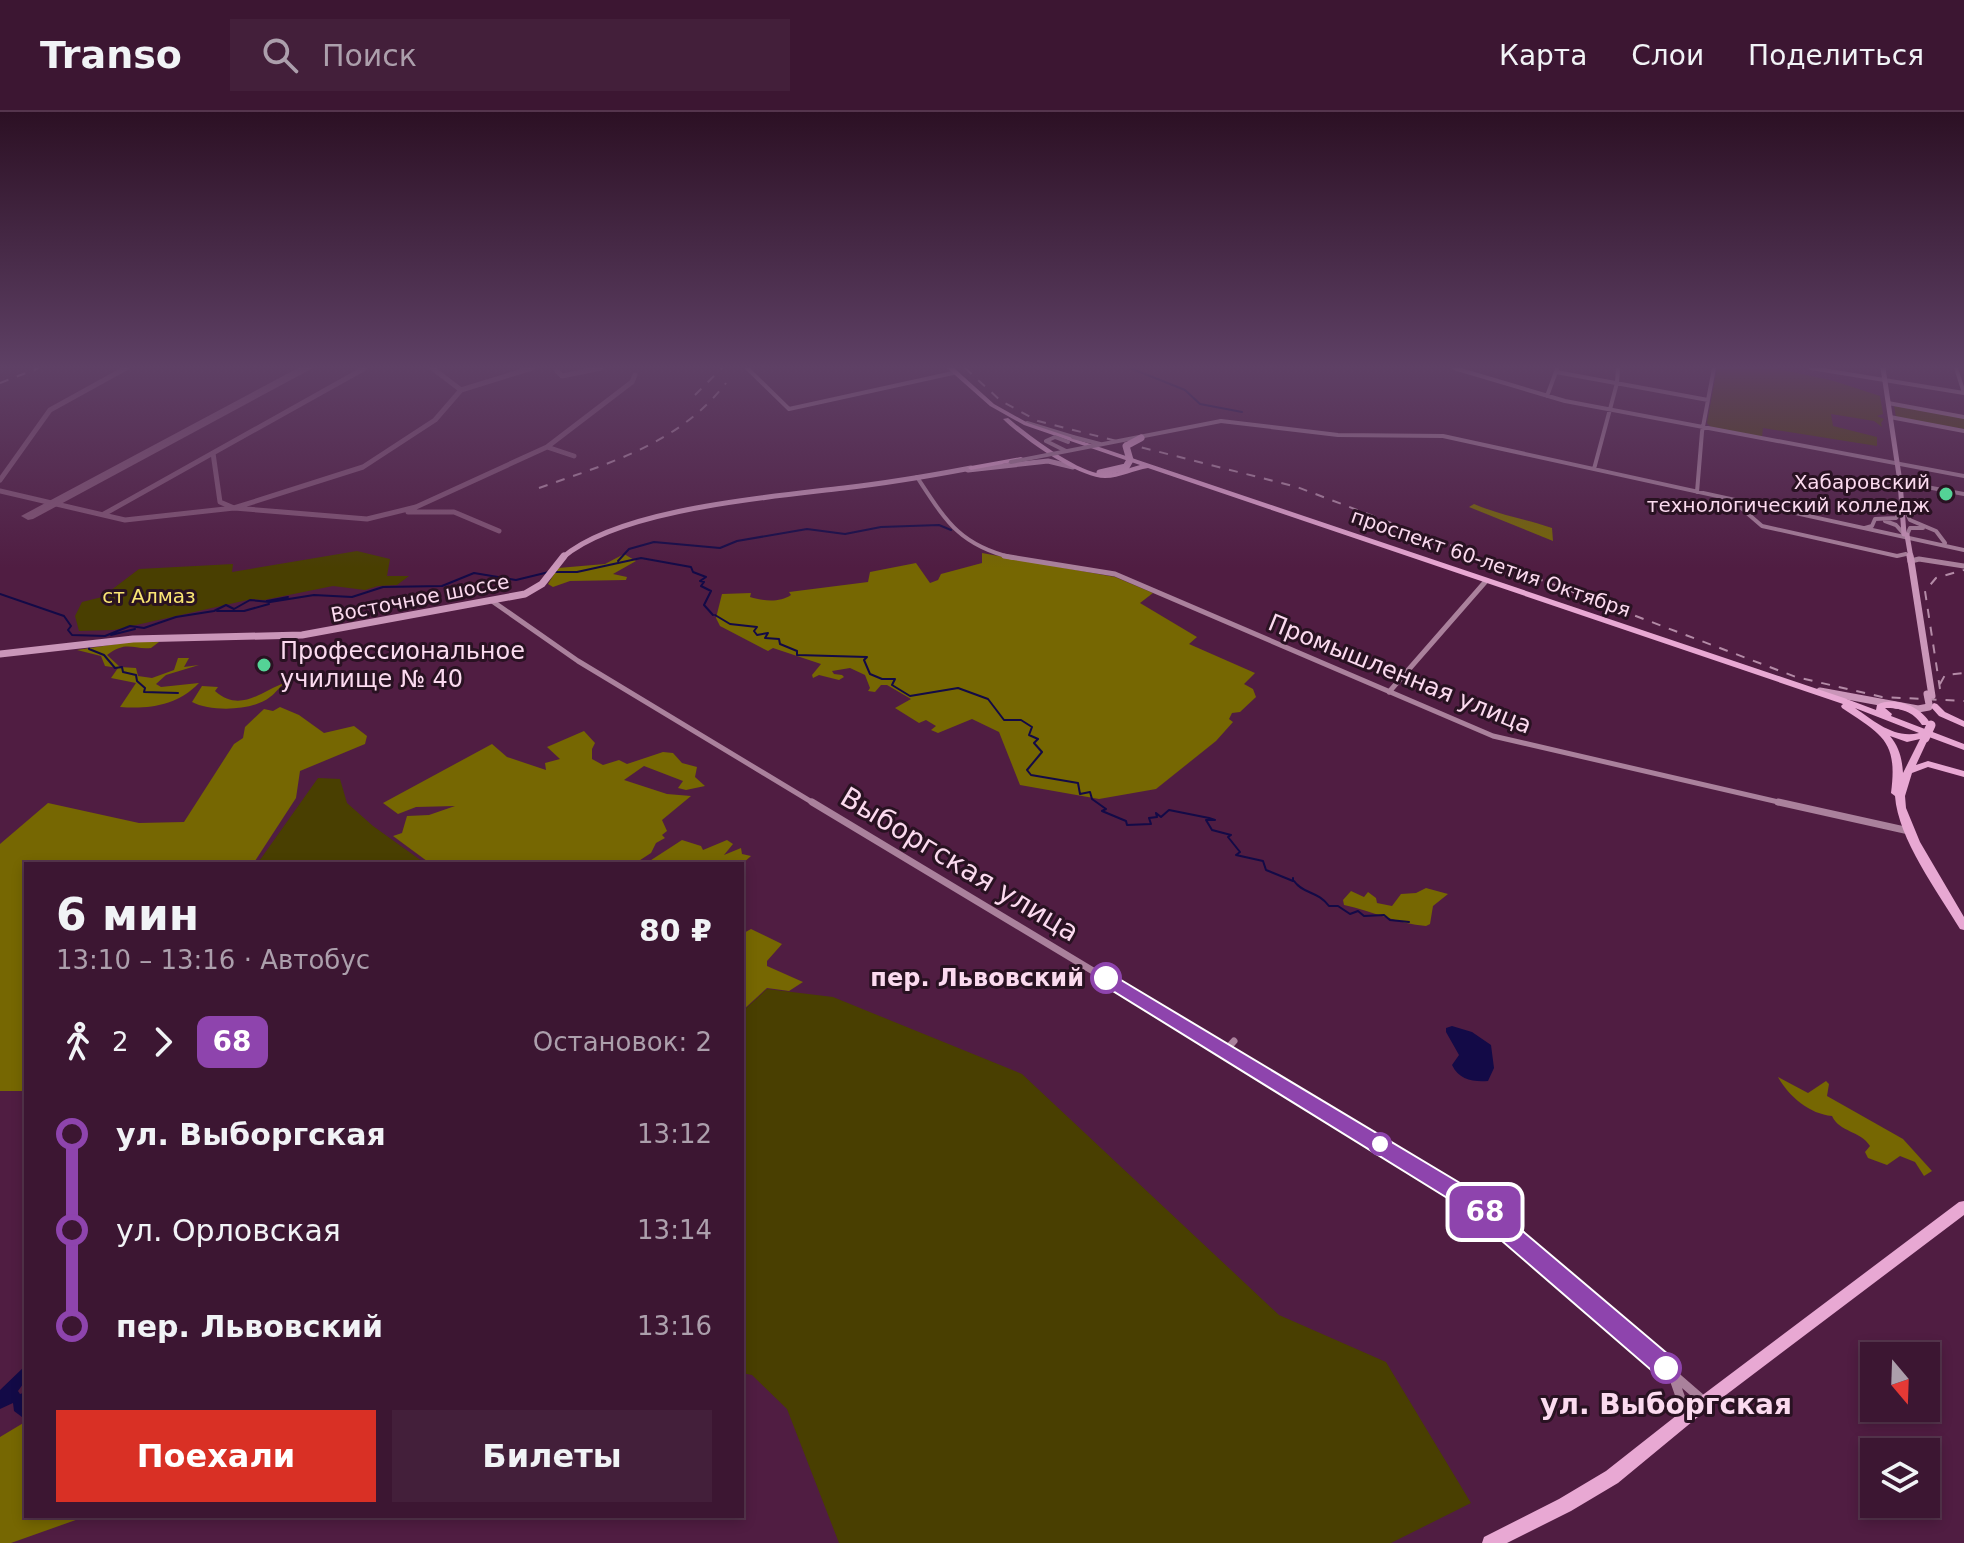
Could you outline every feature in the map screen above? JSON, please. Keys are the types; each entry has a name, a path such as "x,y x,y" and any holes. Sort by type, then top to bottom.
{"highway":[{"name":"проспект 60-летия Октября","path":"1057,435 1964,745"},
{"path":"1026,436 1096,474 1126,467 1130,460 1126,446 1141,438"},
{"path":"971,469 1047,454 1049,451 1044,446"},
{"path":"1130,470 1137,464 1132,459"},
{"name":"проспект 60-летия Октября","path":"1096,474 1110,475 1145,466 1161,469"},
{"path":"1811,691 1843,704 1889,740 1898,755 1896,808 1964,926"},
{"name":"проспект 60-летия Октября","path":"1811,691 1924,724 1964,745"},
{"path":"1931,702 1940,713 1964,725"},
{"path":"1901,723 1885,720 1879,724 1902,738 1922,739"},
{"path":"1909,831 1900,802 1922,739 1924,724 1944,721 1964,725"},
{"path":"1898,785 1922,739"},
{"path":"1922,739 1932,759 1964,773"},
{"path":"1911,770 1926,764 1964,773"},
{"path":"1490,1543 1592,1490 1964,1207"}],"main road":[{"path":"1893,435 1931,702 1924,724"},
{"name":"Восточное шоссе","path":"0,654 150,638 302,635 530,592 543,585 564,555 584,542 658,517 961,470 1052,461 1096,474"},
{"path":"1911,558 1914,602 1931,702"},
{"path":"1811,691 1918,709 1931,702"}],"street":[{"path":"1066,435 1099,444 1119,442"},
{"path":"971,469 1094,448 1149,435"},
{"path":"1011,463 1157,435"},
{"path":"1336,435 1389,435"},
{"path":"1421,435 1578,466 1593,466 1610,473 1738,502 1964,550"},
{"path":"1593,466 1603,435"},
{"path":"1697,492 1702,435"},
{"path":"1741,435 1964,476"},
{"path":"1060,456 1057,452 1070,446 1068,442 1055,437 1046,441 1064,451 1094,448"},
{"name":"Промышленная улица","path":"917,477 961,538 980,548 1007,556 1115,574 1389,692 1522,745 1909,831"},
{"path":"1900,482 1964,494"},
{"path":"1738,502 1762,526 1897,556 1964,566"},
{"path":"1874,524 1875,519 1894,518 1902,511 1911,520 1936,531 1939,538"},
{"path":"1862,528 1881,521 1893,523 1906,534 1909,529 1919,528 1956,548"},
{"path":"1874,524 1894,534"},
{"path":"1918,539 1939,538"},
{"path":"1389,692 1486,581"},
{"path":"507,614 503,608 505,602 530,592"},
{"name":"Выборгская улица","path":"492,601 507,614 695,731 1226,1050 1472,1202 1705,1402"},
{"path":"1226,1050 1234,1041"},
{"path":"1672,1373 1681,1399 1680,1423"}],"green space":[{"path":"1806,435 1868,435 1877,437 1877,446"},
{"name":"ст Алмаз","path":"357,551 390,559 387,576 409,576 397,585 365,590 333,586 264,600 252,599 114,630 79,631 75,616 82,602 102,597 139,569 233,564 232,572"},
{"path":"318,778 340,779 347,803 423,862 258,862"},
{"path":"767,989 833,997 1022,1074 1279,1315 1386,1362 1471,1503 1391,1543 839,1543 787,1409 752,1375 744,1373 744,1010"}],"shaded area":[{"path":"1474,504 1552,528 1553,541 1469,507"},
{"path":"982,553 1115,577 1153,593 1140,603 1197,637 1189,644 1255,673 1244,684 1253,689 1256,697 1240,712 1232,713 1229,719 1233,722 1216,741 1156,789 1099,799 1020,785 999,732 972,719 938,733 931,730 936,726 926,720 919,723 895,708 911,699 887,685 881,685 875,692 868,691 870,688 865,675 850,668 832,671 844,677 839,680 819,675 813,678 821,664 773,648 768,651 720,626 716,618 722,594 751,593 750,597 776,600 791,595 789,592 868,582 870,572 916,563 930,583 938,580 941,574 982,563"},
{"path":"624,554 636,561 613,574 627,577 626,580 570,581 553,587 548,584 558,568 605,564"},
{"path":"130,642 159,642 151,648 125,647 107,655 120,667 136,668 138,676 152,678 174,670 178,658 189,658 184,667 199,665 166,675 156,684 161,687 199,683 172,701 141,707 120,707 136,683 111,678 118,668 105,666 101,656 77,650"},
{"path":"285,683 263,702 253,705 210,707 192,702 202,686 218,687 215,691 225,698 243,700"},
{"path":"280,707 299,715 324,733 354,726 367,736 365,744 300,771 296,798 254,862 24,862 24,1091 0,1091 0,844 48,803 139,823 184,822 234,744 243,738 245,727 264,709 273,711"},
{"path":"584,731 595,743 592,759 603,765 619,760 627,764 663,752 673,753 682,763 697,767 695,777 705,786 686,790 678,788 683,781 644,766 624,780 667,794 691,796 662,820 667,831 662,835 665,838 637,862 428,862 393,836 402,833 407,816 429,815 455,806 416,807 398,814 383,803 492,744 507,757 546,770 545,763 560,759 547,747"},
{"path":"682,840 701,846 703,850 727,840 733,844 724,855 741,848 742,854 751,856 744,862 648,862"},
{"path":"1426,888 1448,894 1433,906 1430,924 1426,926 1344,905 1343,900 1351,891 1364,897 1368,892 1377,903 1392,906 1401,894 1416,893"},
{"path":"751,929 782,944 767,961 767,966 803,982 789,991 767,988 744,1009 744,933"},
{"path":"1452,1026 1472,1032 1491,1045 1494,1068 1488,1081 1467,1079 1455,1070 1452,1065 1459,1055 1446,1032 1446,1028"},
{"path":"1778,1077 1808,1093 1826,1081 1829,1084 1827,1096 1903,1139 1932,1171 1924,1176 1915,1162 1900,1156 1887,1165 1868,1158 1865,1152 1870,1146 1866,1141 1840,1126 1832,1116 1816,1112 1801,1103"},
{"path":"24,1367 24,1383 18,1391 24,1393 24,1418 14,1411 13,1403 0,1409 0,1390"},
{"path":"24,1423 24,1518 81,1518 11,1543 0,1543 0,1437"}],"waterway":[{"path":"618,561 629,549 654,542 720,548 737,541 807,529 845,534 881,527 939,525 951,530"},
{"path":"555,572 577,572 641,558 691,567 693,572 706,577 700,581 704,582 701,586 711,591 704,605 713,615"},
{"path":"0,594 64,616 71,626 68,630 72,635 105,636 130,626 144,628 176,617 214,611 226,605 234,609 250,600 270,602 314,595 352,597 383,587 442,586 474,573 516,580 549,572"},
{"path":"267,601 288,597"},
{"path":"217,611 244,611 269,604"},
{"path":"715,615 730,624 757,627 754,631 757,635 768,633 765,638 779,639 780,644 797,651 797,655 867,657 864,660 870,674 882,679 895,679 892,685 910,696 958,688 988,699 1004,720 1021,720 1032,727 1029,735 1038,739 1034,743 1042,752 1027,770 1031,775 1078,783 1080,794 1090,792 1092,799 1106,809 1102,811 1126,821 1127,825 1151,824 1149,818 1157,817 1156,813 1161,817 1169,810 1215,820 1206,820 1212,830 1231,835 1228,837 1240,852 1236,855 1263,861 1266,870 1293,881 1293,878"},
{"path":"111,635 135,629"},
{"path":"89,646 89,649 104,655 115,668 122,667 123,672 136,675 137,681 145,688 144,692 178,693"},
{"path":"1294,881 1329,906 1338,906 1350,914 1358,911 1364,916 1384,915 1390,920 1409,922"}],"taxiway":[{"path":"0,480 32,435"},
{"path":"213,453 246,435"},
{"path":"234,508 363,467 412,435"},
{"path":"547,447 563,435"},
{"path":"234,508 367,519 416,507 547,447"},
{"path":"547,447 574,456"},
{"path":"104,514 213,453"},
{"path":"213,453 220,502 234,508"},
{"path":"0,491 125,520 234,508"},
{"path":"408,512 454,512 499,531"}],"runway":[{"path":"28,516 181,435"}],"railway":[{"path":"539,488 617,460 667,435"},
{"path":"1092,435 1297,487 1796,677 1882,697 1964,701"},
{"path":"1940,689 1925,591 1936,578 1964,570"},
{"path":"1940,684 1945,675 1964,673"}],"bus line":[{"name":"68","path":"1106,978 1418,1166 1472,1202 1666,1368"}],"place":[{"name":"Хабаровский технологический колледж","path":"1946,494"},
{"name":"Профессиональное училище № 40","path":"264,665"},
{"name":"пер. Львовский","path":"1106,978"},
{"name":"ул. Выборгская","path":"1666,1368"}]}
